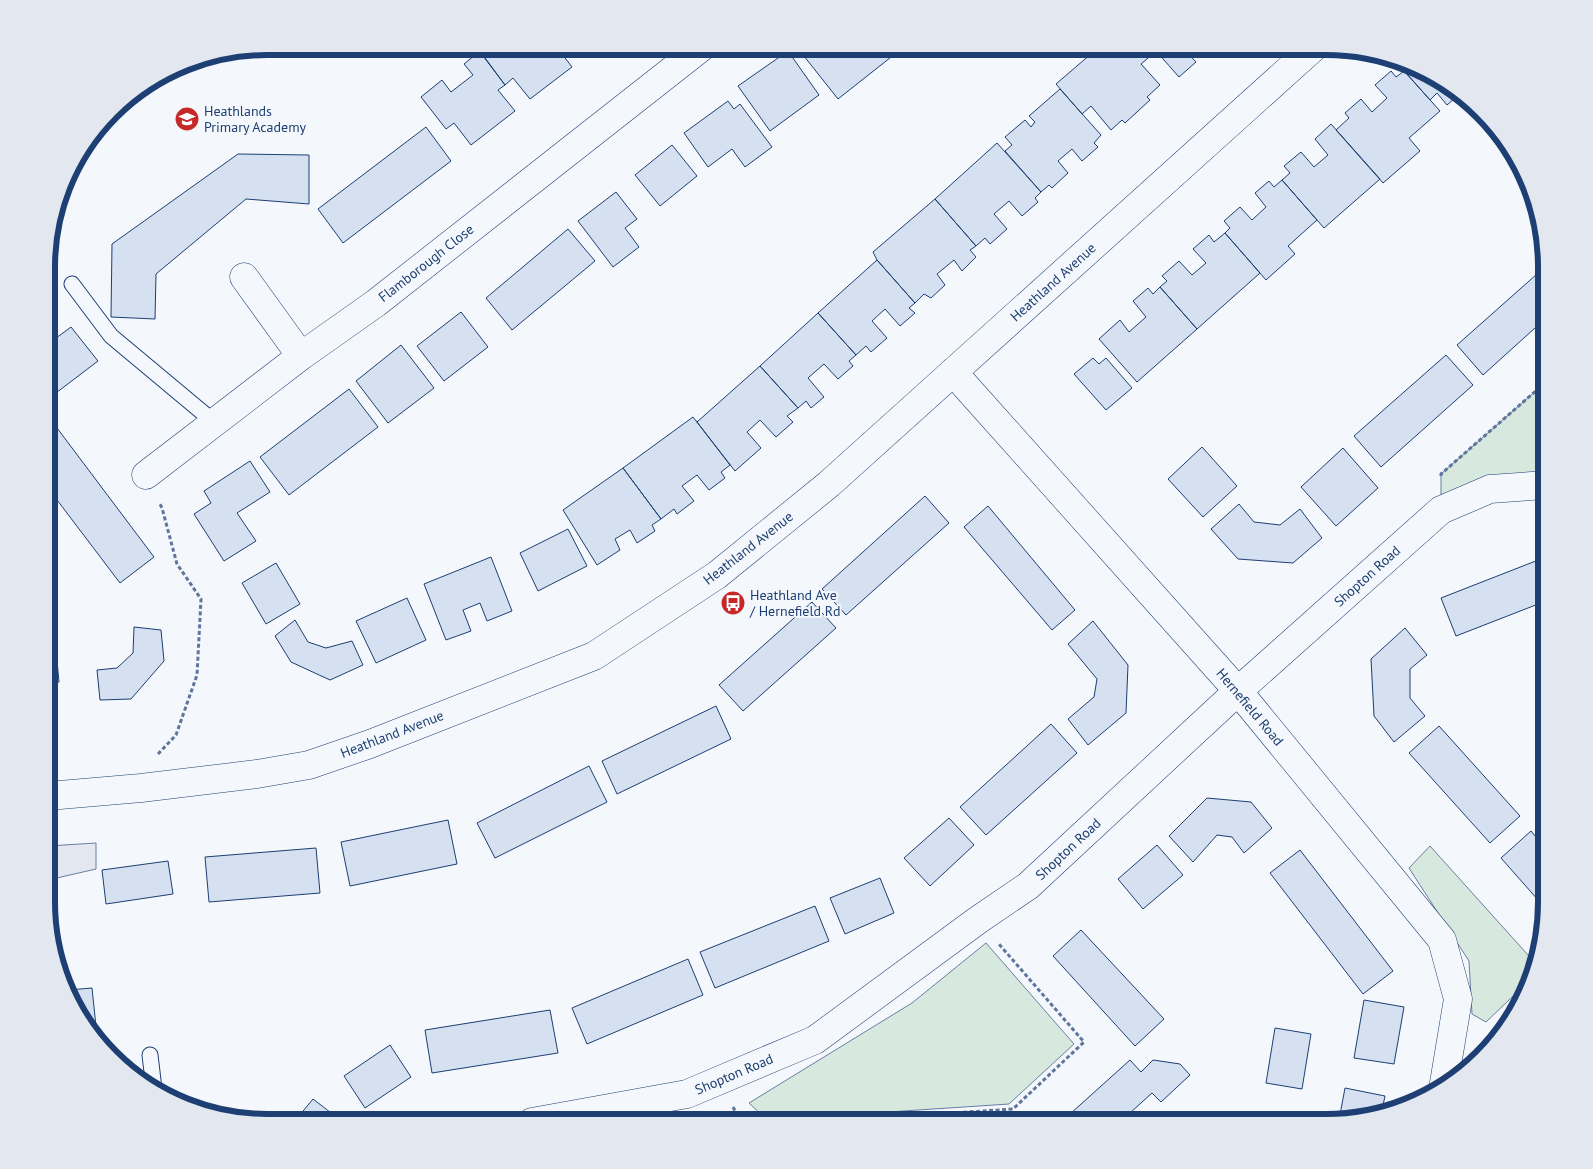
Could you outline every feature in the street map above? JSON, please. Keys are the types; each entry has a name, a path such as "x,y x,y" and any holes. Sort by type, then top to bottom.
{"street":[{"name":"Flamborough Close","path":"146,475 301,356 376,303 692,55"},
{"name":"Heathland Avenue","path":"55,795 141,788 257,774 309,765 370,744 594,656 717,575 829,484 1305,55"},
{"path":"244,278 301,356"},
{"name":"Hernefield Road","path":"953,372 1238,691 1442,940 1458,999 1445,1077"},
{"name":"Shopton Road","path":"576,1114 687,1094 815,1040 978,920 1028,886 1238,691 1441,510 1490,489 1538,485"}],"lane":[{"path":"72,284 110,336 214,422"},
{"path":"150,1055 153,1081"}],"path":[{"path":"1441,510 1441,474 1538,389"},
{"path":"146,475 162,508 177,564 201,599 197,675 176,735 157,756"},
{"path":"932,1114 1013,1109 1084,1042 978,920"}],"shaded area":[{"path":"1538,389 1538,487 1441,510 1441,474"},
{"path":"96,843 96,869 55,878 55,846"},
{"path":"1430,846 1531,958 1518,991 1486,1022 1472,1014 1469,961 1409,868"},
{"path":"986,943 1074,1044 1009,1104 858,1114 761,1114 749,1103 912,1003"}],"building":[{"path":"475,55 483,55 505,85 498,90 515,111 471,145 454,123 446,129 421,97 442,80 451,92 473,75 464,64"},
{"path":"563,55 572,67 530,99 513,78 505,85 483,56"},
{"path":"782,55 791,55 819,95 770,131 738,86"},
{"path":"803,55 894,55 838,99"},
{"path":"1090,55 1145,55 1148,58 1141,64 1160,85 1147,97 1150,100 1125,123 1122,120 1111,130 1091,106 1082,114 1056,84"},
{"path":"1160,55 1190,55 1196,62 1179,77"},
{"path":"1403,69 1432,83 1454,99 1447,105 1437,93 1430,100"},
{"path":"1391,71 1396,77 1404,71 1440,111 1409,138 1420,151 1383,183 1336,130 1349,118 1345,113 1361,99 1372,112 1387,98 1375,85"},
{"path":"1060,89 1101,135 1094,143 1098,147 1082,161 1072,149 1058,161 1068,173 1052,188 1049,185 1041,192 1005,151 1012,145 1005,137 1025,120 1031,127 1035,122 1029,116"},
{"path":"728,101 734,109 740,104 772,147 745,167 732,149 708,167 684,133"},
{"path":"1331,124 1380,179 1324,228 1282,180 1290,173 1284,166 1301,152 1314,167 1328,155 1315,139"},
{"path":"426,127 451,161 343,243 318,209"},
{"path":"997,143 1041,192 1035,198 1038,202 1022,216 1009,201 994,214 1007,229 990,244 985,238 976,246 935,199"},
{"path":"672,145 697,176 660,206 635,175"},
{"path":"238,154 309,155 309,204 246,199 156,274 155,319 111,317 112,244"},
{"path":"1282,180 1317,220 1288,246 1295,254 1266,280 1225,233 1230,228 1224,221 1240,207 1252,220 1266,207 1255,193 1269,181 1274,187"},
{"path":"616,192 637,219 625,228 639,247 613,267 578,221"},
{"path":"935,199 976,246 970,250 976,257 962,271 954,260 937,274 945,285 931,298 924,294 915,303 877,260 873,252"},
{"path":"568,229 595,261 512,330 486,298"},
{"path":"1225,233 1260,273 1197,329 1160,287 1167,281 1162,276 1179,261 1192,275 1206,263 1193,249 1209,235 1214,242"},
{"path":"877,260 915,303 909,308 915,313 900,326 885,309 872,321 887,338 871,352 866,346 856,355 818,313"},
{"path":"1538,273 1538,325 1483,375 1457,345"},
{"path":"1160,287 1197,329 1137,382 1099,339 1120,320 1129,332 1146,317 1133,301 1148,288 1153,294"},
{"path":"461,312 488,347 444,381 417,346"},
{"path":"818,313 856,355 849,361 853,366 838,379 824,364 808,378 824,397 811,408 806,401 798,408 760,366"},
{"path":"71,327 98,361 55,394 55,339"},
{"path":"401,345 434,388 388,423 356,381"},
{"path":"1446,355 1473,385 1381,467 1354,436"},
{"path":"1093,358 1099,364 1106,358 1132,388 1106,410 1074,374"},
{"path":"760,366 798,408 787,416 793,422 776,437 760,420 747,432 761,448 735,471 697,422"},
{"path":"349,389 378,427 289,495 260,457"},
{"path":"693,417 730,465 721,472 725,478 709,490 697,475 682,486 694,501 677,514 674,509 661,519 623,468"},
{"path":"55,425 154,557 120,583 55,497"},
{"path":"1202,447 1237,486 1203,517 1168,479"},
{"path":"1343,448 1378,488 1336,526 1301,487"},
{"path":"250,461 270,492 237,513 256,541 224,561 194,514 211,503 204,491"},
{"path":"623,468 661,519 652,525 655,531 637,543 630,530 615,539 620,550 597,565 563,510"},
{"path":"925,496 949,523 846,615 822,589"},
{"path":"1239,504 1254,522 1280,525 1300,509 1322,538 1293,563 1238,559 1211,529"},
{"path":"988,506 1075,610 1052,630 964,527"},
{"path":"568,529 587,566 538,591 520,553"},
{"path":"491,557 512,611 487,621 480,603 463,610 471,631 446,640 424,584"},
{"path":"1538,560 1538,604 1456,636 1441,598"},
{"path":"276,563 300,604 266,624 242,583"},
{"path":"407,598 426,640 376,663 356,621"},
{"path":"812,602 836,628 743,711 719,685"},
{"path":"295,620 308,642 326,648 352,641 363,665 330,680 291,662 275,636"},
{"path":"1093,621 1128,665 1126,713 1088,745 1068,719 1094,697 1097,679 1068,644"},
{"path":"134,627 161,630 164,661 131,699 100,700 97,670 117,668 133,653"},
{"path":"1405,628 1427,655 1410,669 1410,698 1425,716 1394,742 1374,716 1371,659"},
{"path":"55,639 59,682 55,682"},
{"path":"716,706 731,739 617,794 602,761"},
{"path":"1051,724 1077,753 986,835 960,807"},
{"path":"1439,726 1520,816 1490,843 1409,753"},
{"path":"589,766 607,802 495,858 477,823"},
{"path":"1207,798 1251,802 1272,828 1244,853 1232,837 1217,835 1193,862 1169,836"},
{"path":"949,818 974,845 930,886 904,858"},
{"path":"448,820 457,864 350,886 341,842"},
{"path":"1531,831 1538,839 1538,900 1501,858"},
{"path":"1157,845 1183,875 1143,909 1118,879"},
{"path":"316,848 320,893 209,902 205,857"},
{"path":"1300,850 1393,971 1363,994 1270,873"},
{"path":"168,861 173,894 106,904 102,870"},
{"path":"880,878 894,913 845,934 830,898"},
{"path":"815,906 829,941 715,988 700,952"},
{"path":"1081,930 1164,1019 1135,1046 1053,956"},
{"path":"688,959 703,995 587,1044 572,1008"},
{"path":"92,988 96,1027 83,1008 74,990"},
{"path":"1364,1000 1404,1007 1394,1064 1354,1058"},
{"path":"550,1010 558,1053 432,1073 425,1030"},
{"path":"1275,1028 1311,1034 1302,1089 1266,1083"},
{"path":"390,1045 411,1077 365,1108 344,1076"},
{"path":"1130,1060 1141,1072 1153,1060 1180,1064 1190,1075 1161,1102 1152,1093 1129,1114 1070,1114"},
{"path":"1345,1088 1385,1096 1383,1106 1340,1114"},
{"path":"313,1099 333,1114 301,1114"}],"place":[{"name":"Heathlands Primary Academy","path":"187,119"},
{"name":"Heathland Ave / Hernefield Rd","path":"733,603"}]}
